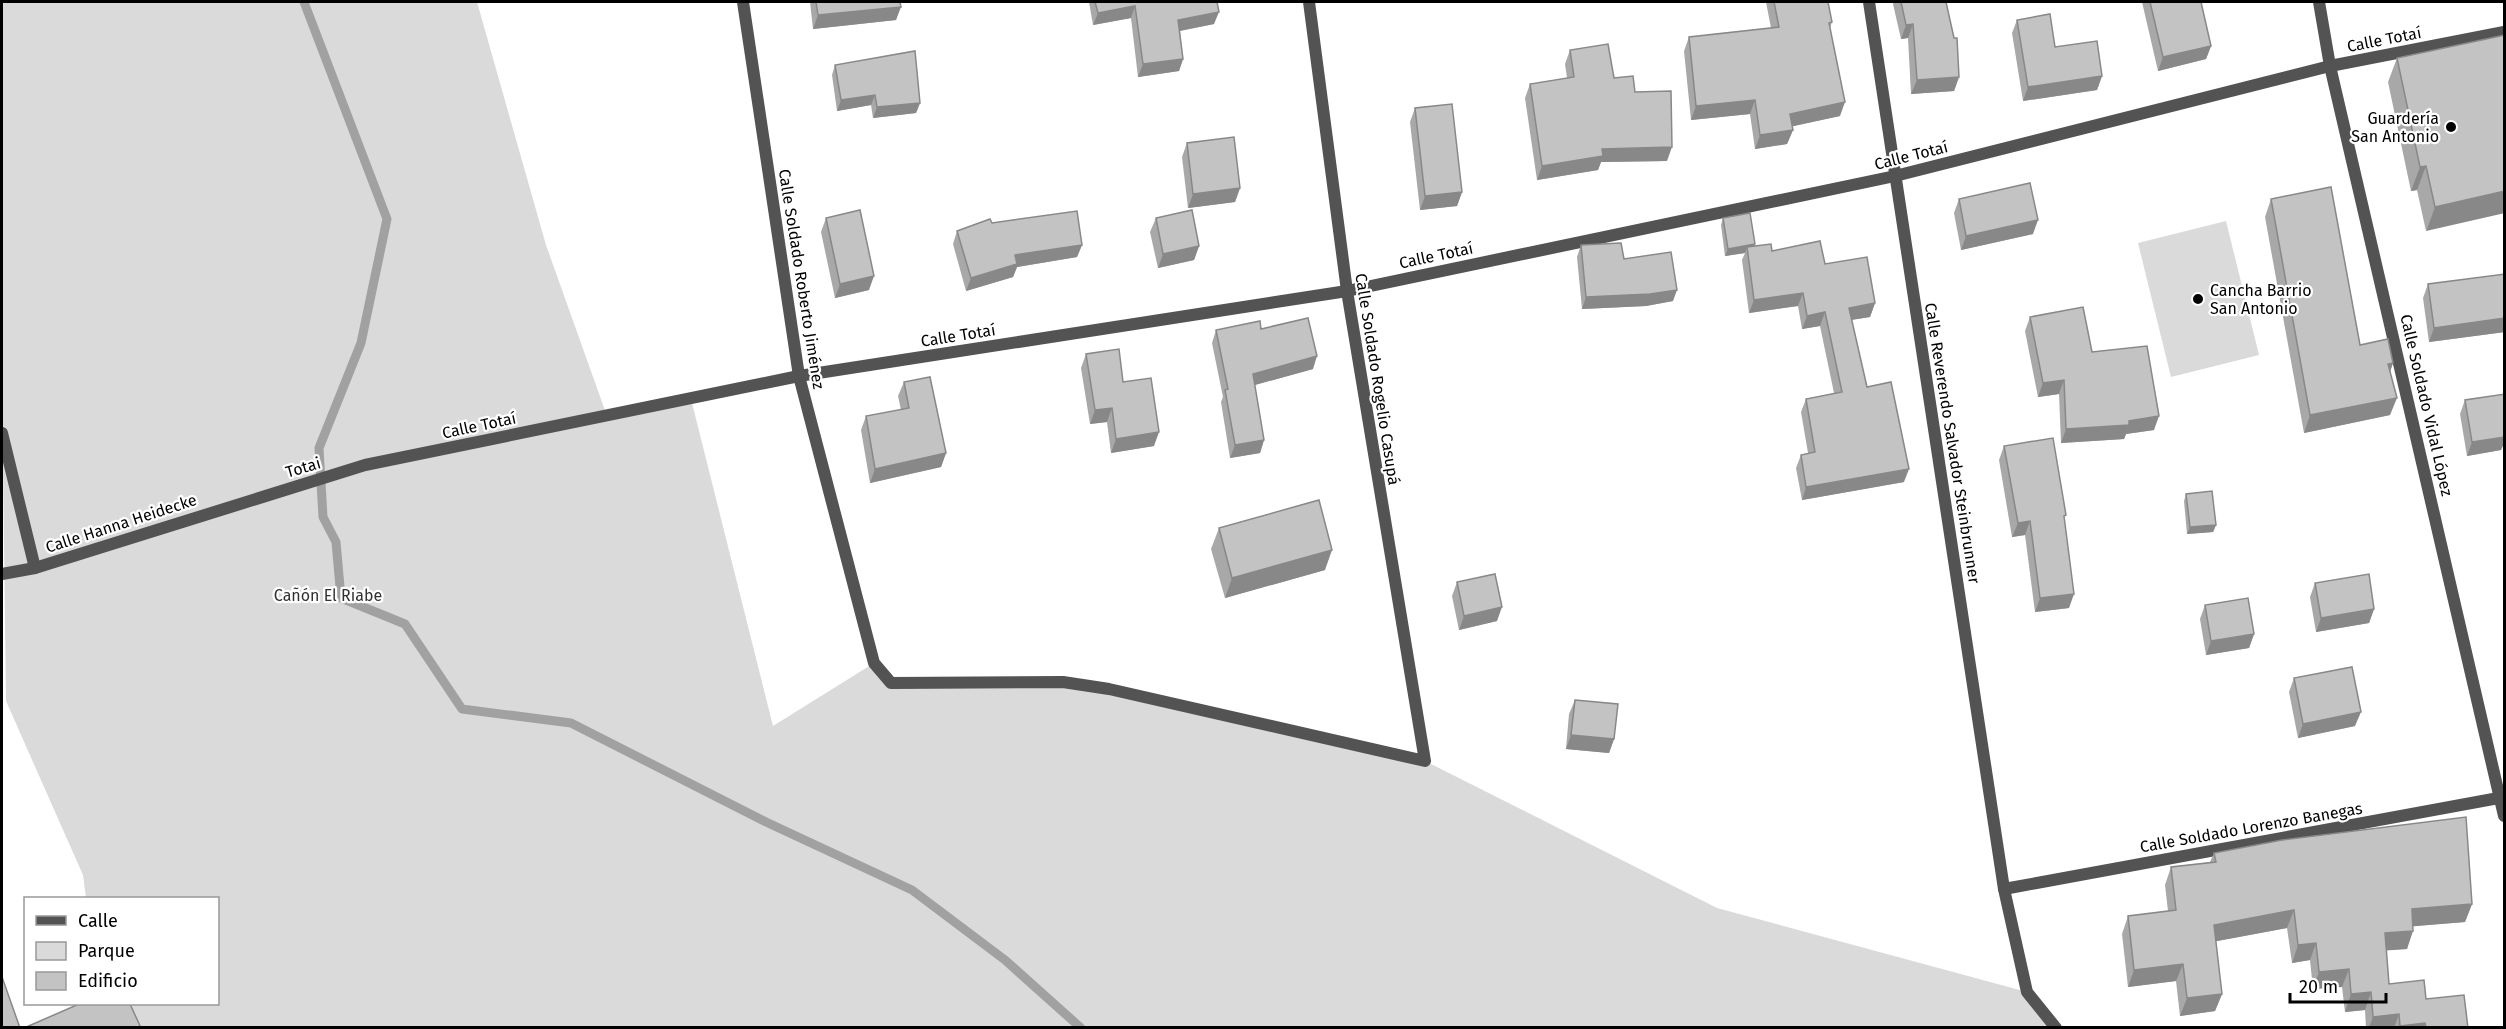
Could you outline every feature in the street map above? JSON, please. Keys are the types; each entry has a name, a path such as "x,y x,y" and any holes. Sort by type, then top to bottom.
{"street":[{"name":"Calle Soldado Roberto Jiménez","path":"743,2 799,376 874,663"},
{"name":"Calle Soldado Rogelio Casupá","path":"874,663 891,682 1064,682 1109,689 1425,761 1347,291 1309,2"},
{"name":"Calle Reverendo Salvador Steinbrunner","path":"1869,2 2004,889 2027,992 2056,1028"},
{"name":"Calle Soldado Vidal López","path":"2319,2 2330,66 2503,797 2505,816"},
{"name":"Calle Totaí","path":"365,465 799,376 1347,291 1895,176 2330,66 2505,32"},
{"path":"2,433 35,568"},
{"name":"Totai","path":"250,499 365,465"},
{"name":"Calle Hanna Heidecke","path":"2,574 35,568 250,499"},
{"name":"Calle Soldado Lorenzo Banegas","path":"2004,889 2503,797"}],"green space":[{"name":"Cañón El Riabe","path":"2,2 477,2 546,245 607,416 691,399 773,726 874,663 891,683 1063,682 1425,761 1717,908 2027,992 2056,1027 104,1027 103,1005 219,1005 219,897 86,897 83,875 6,701 2,387"},
{"name":"Cancha Barrio San Antonio","path":"2226,221 2259,355 2171,377 2138,243"}],"building":[{"path":"816,2 900,2 901,7 818,15"},
{"path":"1095,2 1217,2 1219,12 1178,20 1183,59 1143,64 1135,6 1098,13"},
{"path":"1774,2 1828,2 1832,22 1829,23 1845,102 1790,114 1793,130 1760,135 1755,100 1696,106 1689,37 1779,27"},
{"path":"1901,2 1946,2 1954,38 1957,38 1959,77 1917,80 1913,24 1906,25"},
{"path":"2150,2 2201,2 2211,46 2163,57"},
{"path":"2050,14 2055,47 2097,41 2102,76 2028,87 2017,20"},
{"name":"Guardería San Antonio","path":"2505,35 2505,191 2435,207 2426,166 2420,167 2397,58"},
{"path":"1608,44 1614,78 1633,76 1635,92 1671,91 1672,147 1602,149 1603,156 1542,166 1530,84 1574,77 1570,50"},
{"path":"915,51 920,103 877,107 875,95 841,100 835,65"},
{"path":"1452,104 1462,192 1425,196 1415,108"},
{"path":"1234,137 1240,188 1193,194 1187,143"},
{"path":"2030,183 2038,220 1966,236 1959,199"},
{"path":"2331,187 2360,345 2388,339 2393,363 2388,364 2397,398 2310,415 2271,199"},
{"path":"860,210 874,276 840,284 826,218"},
{"path":"1192,210 1199,246 1163,254 1156,218"},
{"path":"1077,211 1082,245 1015,255 1017,264 971,278 957,231 990,219 992,223"},
{"path":"1750,213 1755,244 1728,249 1723,218"},
{"path":"1820,241 1825,264 1867,257 1875,303 1849,308 1867,387 1891,382 1909,469 1806,487 1801,455 1815,452 1806,399 1842,392 1825,312 1807,316 1803,293 1754,300 1747,247 1771,244 1772,251"},
{"path":"1621,243 1624,259 1671,252 1677,290 1650,294 1586,297 1581,245"},
{"path":"2505,274 2505,318 2434,328 2428,284"},
{"path":"2083,307 2092,352 2147,346 2159,416 2129,421 2129,425 2066,429 2064,380 2043,383 2030,317"},
{"path":"1308,318 1317,356 1253,374 1264,440 1235,445 1225,390 1228,389 1216,330 1260,321 1261,329"},
{"path":"1119,349 1123,382 1151,378 1159,432 1116,439 1112,408 1095,410 1086,354"},
{"path":"930,377 946,453 875,469 866,416 909,408 904,382"},
{"path":"2505,394 2505,437 2472,442 2465,400"},
{"path":"2053,438 2066,515 2064,516 2074,594 2040,598 2030,521 2018,523 2004,446"},
{"path":"2212,491 2216,525 2190,527 2186,494"},
{"path":"1319,500 1332,550 1232,578 1219,528"},
{"path":"1495,574 1502,607 1464,616 1457,582"},
{"path":"2369,574 2374,609 2321,618 2315,583"},
{"path":"2248,598 2254,634 2211,641 2205,605"},
{"path":"2352,667 2361,712 2303,724 2294,678"},
{"path":"1575,700 1618,704 1614,739 1571,735"},
{"path":"2466,817 2472,904 2412,909 2413,931 2385,933 2389,984 2424,980 2426,999 2464,995 2468,1028 2426,1028 2425,1023 2400,1026 2399,1014 2373,1017 2371,992 2351,994 2349,969 2319,972 2316,943 2298,945 2294,910 2214,925 2222,994 2187,998 2183,964 2134,970 2128,916 2176,910 2171,867 2216,862 2214,853 2282,840"},
{"path":"2,977 20,1028 2,1028"},
{"path":"77,1005 130,1005 141,1028 24,1028"}],"waterway":[{"path":"304,2 387,219 361,343 319,448 323,517 336,542 341,598 405,624 462,709 571,723 766,822 912,890 1005,960 1081,1028"}],"place":[{"name":"Guardería San Antonio","path":"2451,127"},
{"name":"Cancha Barrio San Antonio","path":"2198,299"}]}
